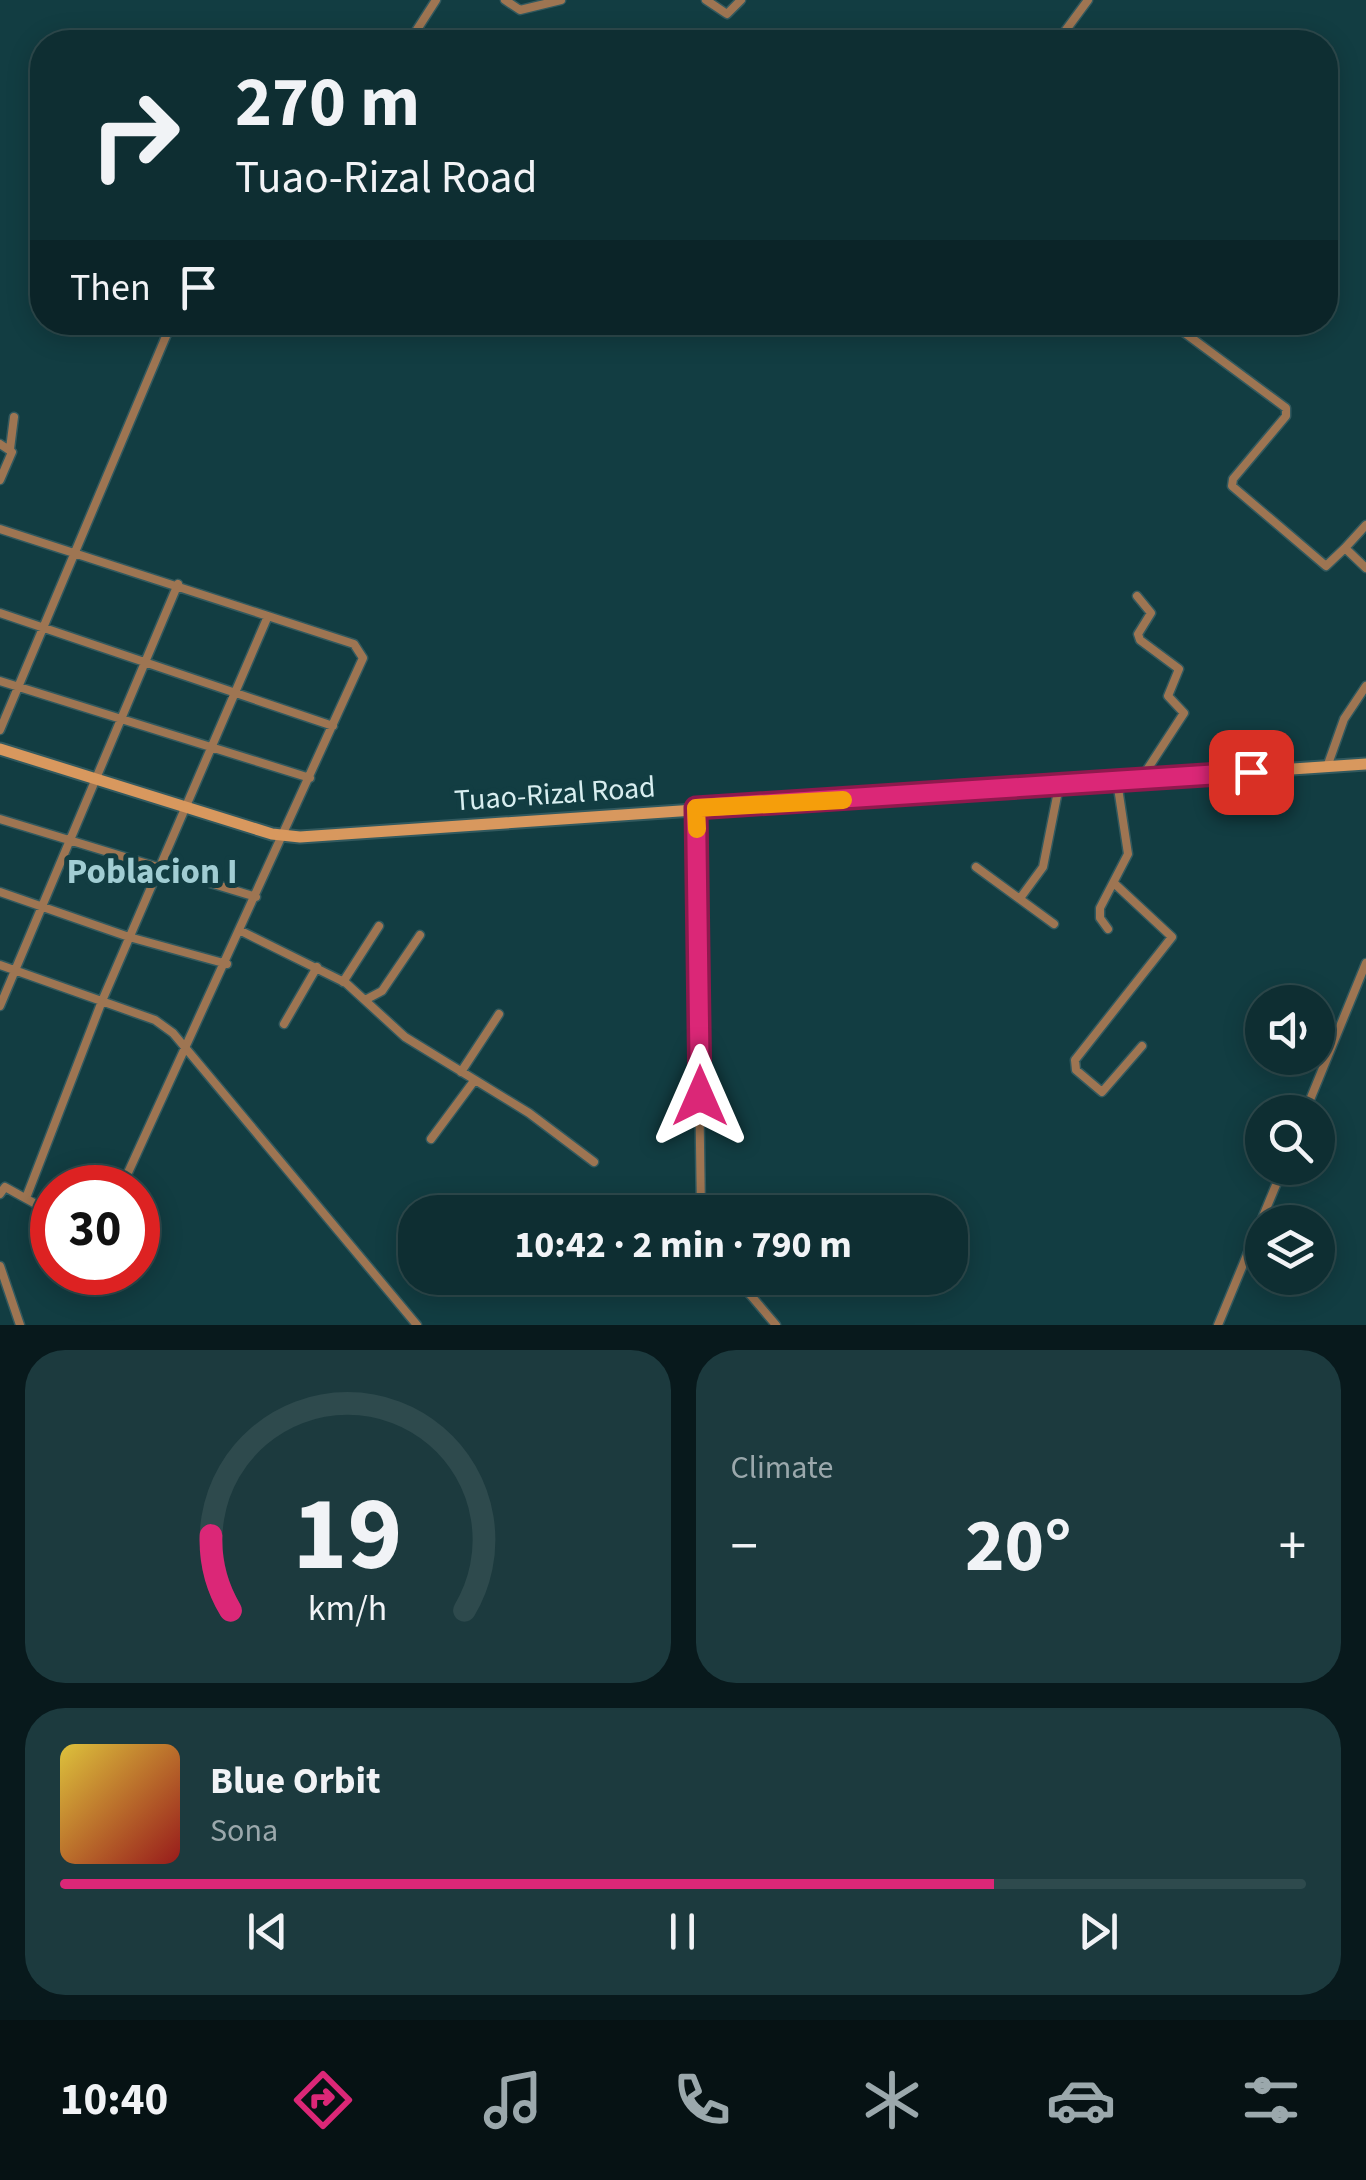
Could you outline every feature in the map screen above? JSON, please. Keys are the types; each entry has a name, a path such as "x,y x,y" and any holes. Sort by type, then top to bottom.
{"main road":[{"name":"Tuao-Rizal Road","path":"0,749 285,836 543,822 696,808 1366,764"}],"street":[{"path":"417,30 436,0"},
{"path":"506,0 520,10 561,0"},
{"path":"706,0 727,14 741,0"},
{"path":"1066,30 1088,0"},
{"path":"0,730 166,335"},
{"path":"1188,335 1286,408 1286,416 1233,479 1232,486 1326,566 1366,526"},
{"path":"0,480 14,417"},
{"path":"0,444 10,448"},
{"path":"0,529 178,584 354,644 362,652 362,665 132,1165"},
{"path":"1345,548 1366,568"},
{"path":"0,1006 178,584"},
{"path":"1137,596 1151,613 1138,634 1140,640 1180,669 1168,696 1184,713 1141,780"},
{"path":"0,613 333,726"},
{"path":"26,1198 102,1001 239,691 268,616"},
{"path":"0,681 122,716 310,778"},
{"path":"1327,767 1344,719 1366,686"},
{"path":"1108,928 1099,912 1116,884 1129,847 1117,781"},
{"path":"1021,897 1043,867 1059,786"},
{"path":"696,808 701,1195"},
{"path":"0,819 256,897"},
{"path":"976,867 1054,924"},
{"path":"1116,884 1172,937 1074,1065 1102,1092 1142,1046"},
{"path":"0,892 130,937 226,964"},
{"path":"344,982 379,926"},
{"path":"241,931 344,982 405,1036 528,1113 594,1162"},
{"path":"365,1000 382,991 420,936"},
{"path":"1312,1095 1366,963"},
{"path":"0,965 154,1020 187,1048 418,1325"},
{"path":"284,1024 316,967"},
{"path":"461,1072 499,1014"},
{"path":"430,1139 474,1081"},
{"path":"1218,1325 1276,1185"},
{"path":"2,1189 30,1200"},
{"path":"0,1266 20,1325"},
{"path":"750,1295 776,1325"}],"slow traffic":[{"path":"697,829 696,808 843,800"}],"district":[{"name":"Poblacion I","path":"152,872"}],"route":[{"path":"700,1096 696,808 1251,772"}]}
